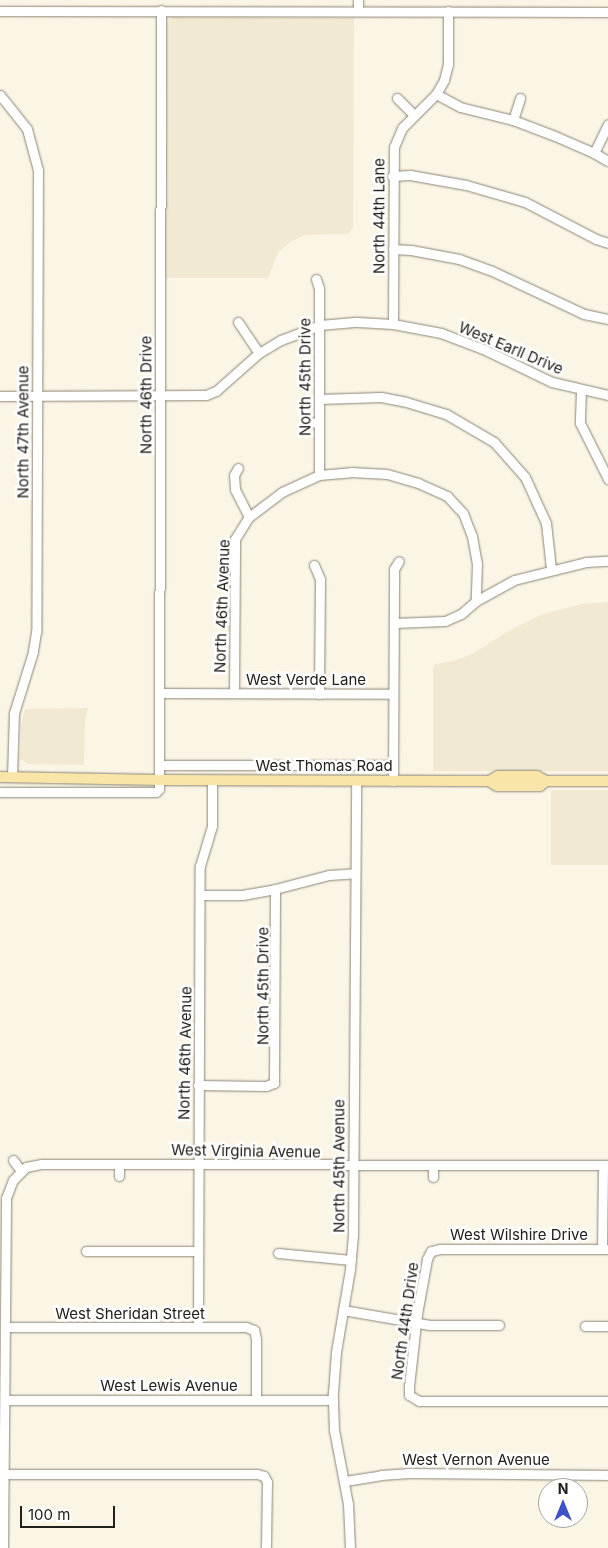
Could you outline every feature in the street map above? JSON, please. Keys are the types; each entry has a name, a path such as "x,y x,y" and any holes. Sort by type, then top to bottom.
{"main road":[{"name":"West Thomas Road","path":"0,777 212,781 489,781 498,776 536,776 546,781 608,781"}],"street":[{"path":"358,0 358,11"},
{"name":"North 46th Drive","path":"160,780 161,10"},
{"path":"0,11 608,12"},
{"name":"North 44th Lane","path":"393,324 392,176 394,147 402,128 436,94 444,80 448,64 448,11"},
{"path":"436,94 449,103 460,107 513,120 594,152 608,161"},
{"name":"North 47th Avenue","path":"0,95 27,129 38,170 35,642 14,713 12,777"},
{"path":"397,98 414,116"},
{"path":"513,120 520,98"},
{"path":"594,152 608,124"},
{"path":"392,176 417,176 466,185 525,202 596,239 608,243"},
{"path":"393,249 411,250 459,259 490,270 584,314 608,319"},
{"name":"North 45th Drive","path":"316,279 319,288 320,325 319,475"},
{"path":"238,322 259,353"},
{"name":"West Earll Drive","path":"0,396 197,396 216,391 259,353 281,340 320,325 348,322 393,324 428,330 461,340 552,382 608,395"},
{"path":"581,390 580,423 608,479"},
{"path":"319,399 381,397 406,402 446,414 494,442 525,477 546,522 551,569"},
{"path":"307,422 319,423"},
{"path":"238,468 234,475 235,490 249,518"},
{"name":"North 46th Avenue","path":"234,693 235,539 249,518 282,492 319,475 352,472 387,474 418,483 447,496 462,513 472,536 477,563 476,601"},
{"path":"394,624 445,621 461,614 476,601 514,580 551,569 586,562 608,561"},
{"path":"393,781 394,569 399,562"},
{"path":"314,564 320,579 319,694"},
{"name":"West Verde Lane","path":"159,693 393,694"},
{"name":"West Thomas Road","path":"160,765 393,765"},
{"path":"0,792 156,792 160,780"},
{"name":"North 46th Avenue","path":"198,1327 200,895 202,854 212,826 212,781"},
{"name":"North 45th Avenue","path":"350,1548 350,1515 334,1430 333,1400 336,1352 351,1260 356,781"},
{"path":"200,895 238,896 329,875 355,873"},
{"name":"North 45th Drive","path":"198,1085 266,1086 274,1083 275,889"},
{"path":"4,1548 6,1198 9,1186 21,1171 13,1160"},
{"name":"West Virginia Avenue","path":"21,1171 36,1164 605,1165"},
{"path":"119,1164 119,1176"},
{"path":"433,1165 433,1177"},
{"path":"522,1165 522,1176"},
{"path":"605,1165 605,1250"},
{"name":"West Wilshire Drive","path":"431,1251 440,1249 605,1250"},
{"path":"86,1251 198,1252"},
{"name":"North 44th Drive","path":"431,1251 427,1259 416,1322 409,1395 419,1401 608,1401"},
{"path":"278,1253 351,1260"},
{"path":"343,1310 442,1325 499,1325"},
{"path":"585,1326 608,1326"},
{"name":"West Sheridan Street","path":"5,1327 246,1327 254,1330 256,1339 256,1400"},
{"name":"West Lewis Avenue","path":"4,1400 333,1400"},
{"name":"West Vernon Avenue","path":"345,1481 381,1475 413,1473 608,1474"},
{"path":"4,1474 264,1476 267,1482 266,1548"}],"shaded area":[{"path":"172,17 354,18 353,228 348,234 305,235 290,242 278,253 268,278 165,278 166,206 168,200 166,23"},
{"path":"608,602 608,771 433,771 433,668 436,664 453,661 472,654 507,632 540,615 582,604"},
{"path":"88,708 85,722 84,765 28,764 20,759 21,725 25,709"},
{"path":"551,790 608,790 608,865 551,865"}]}
